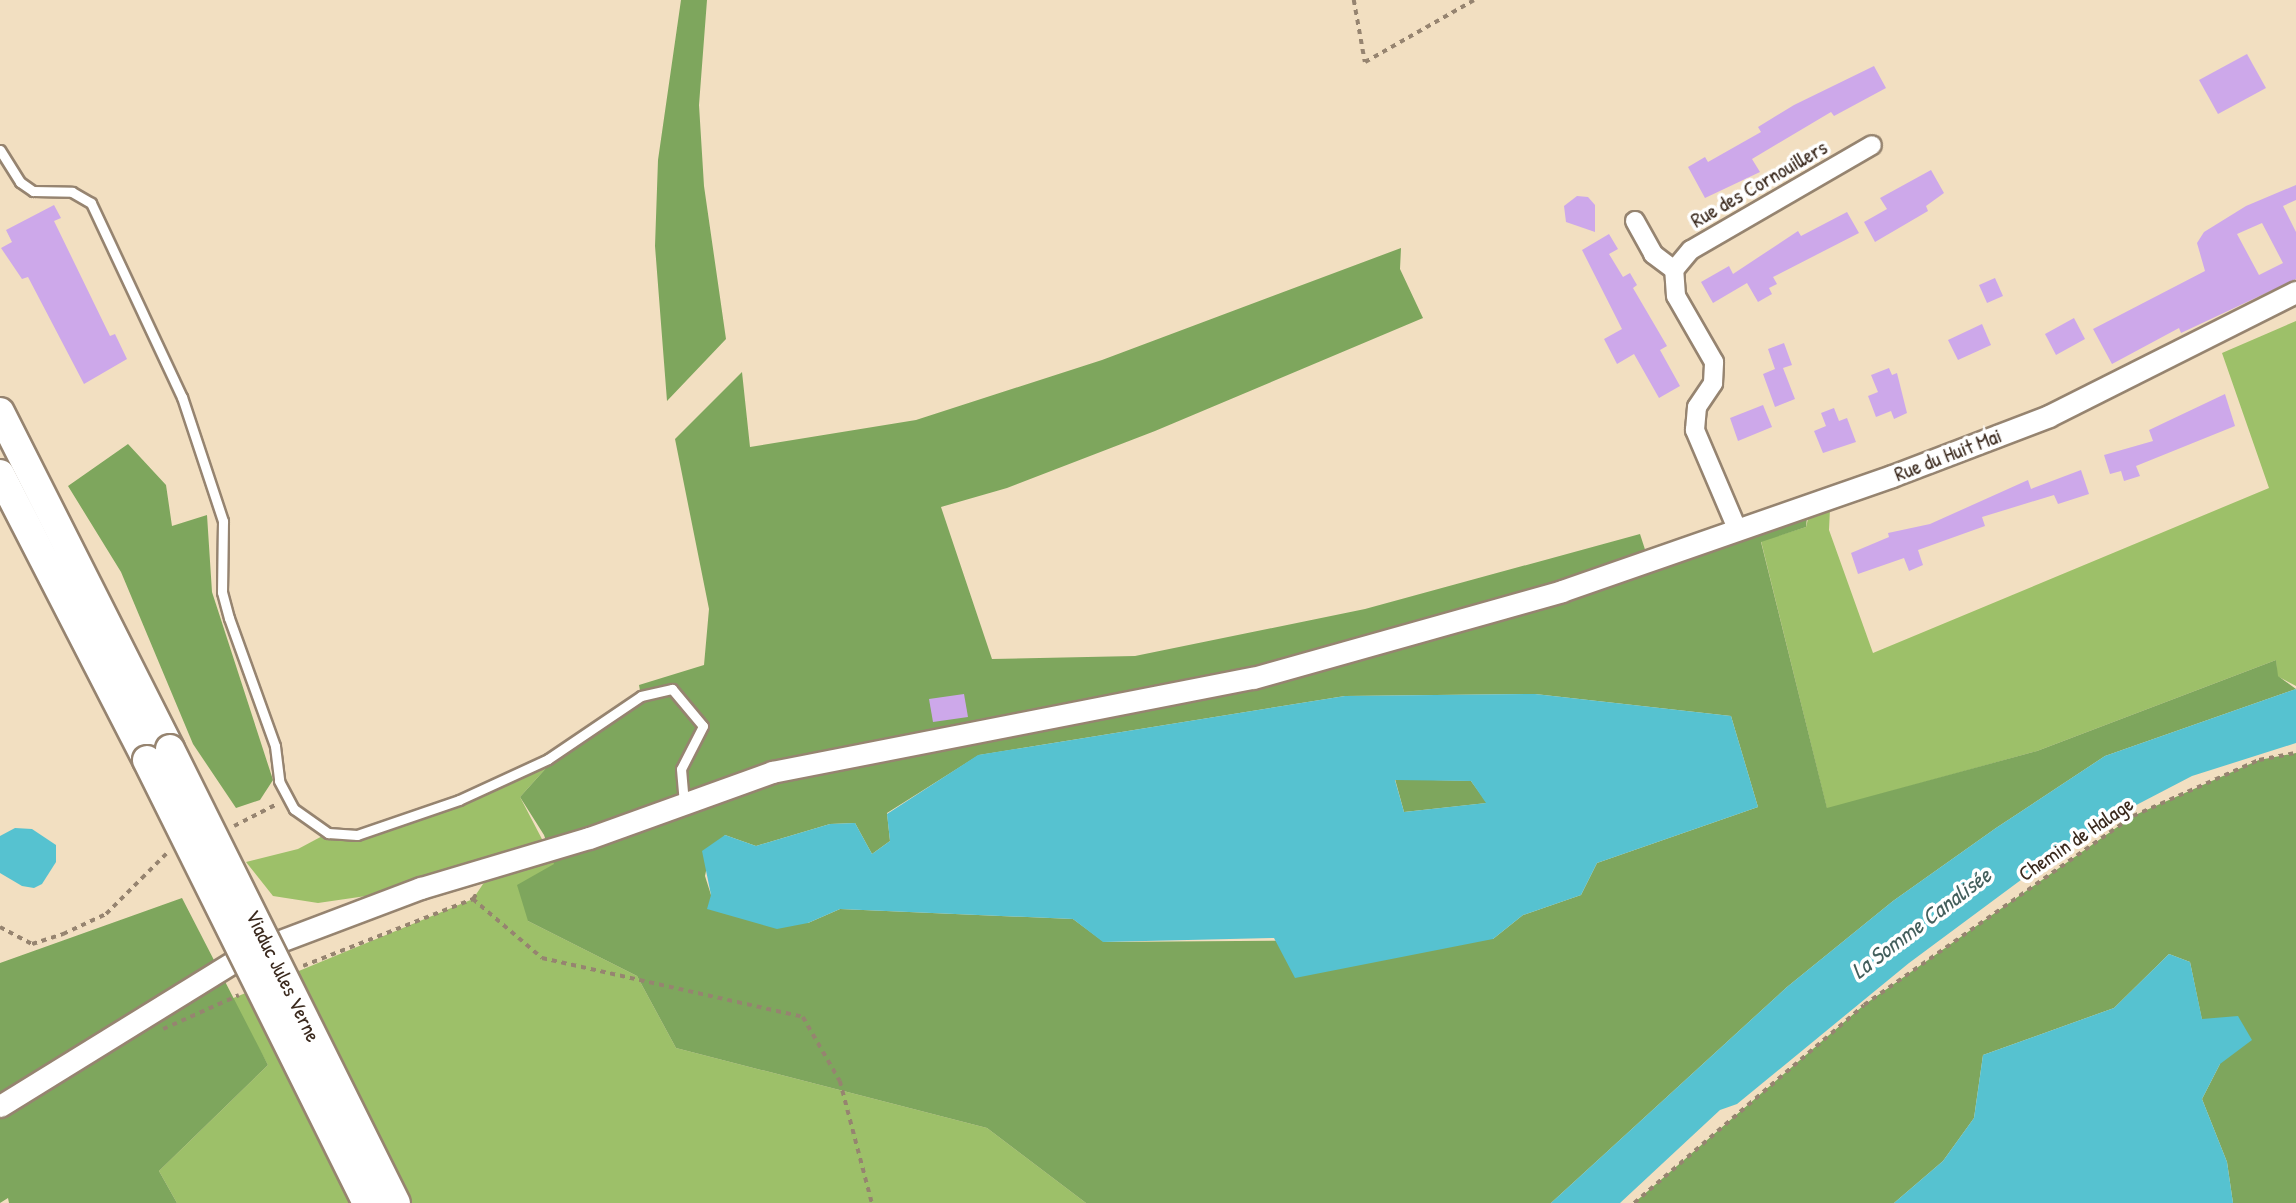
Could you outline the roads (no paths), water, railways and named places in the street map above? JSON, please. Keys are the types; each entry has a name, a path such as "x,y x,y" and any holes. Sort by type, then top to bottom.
{"highway":[{"path":"0,412 159,755"},
{"path":"0,474 159,755"},
{"name":"Viaduc Jules Verne","path":"159,755 367,1203"},
{"name":"Viaduc Jules Verne","path":"159,755 396,1203"}],"street":[{"name":"Rue des Cornouillers","path":"1674,270 1692,250 1872,145"},
{"path":"1635,221 1653,254 1674,270 1676,296 1714,362 1713,383 1697,407 1695,430 1738,531"},
{"name":"Rue du Huit Mai","path":"0,1106 246,954 421,888 684,806 772,772 1253,678 1585,583 1738,531 2049,416 2296,292"}],"lane":[{"path":"0,150 20,182 33,191 72,192 91,203 182,397 223,521 222,592 246,673 275,746 279,781 288,798 316,827 328,833 357,835 471,794 548,758 642,696 673,689 703,726 681,769 684,806"}],"water":[{"name":"La Somme Canalisée","path":"2296,689 2296,743 2192,776 2119,814 2056,854 1909,963 1737,1104 1720,1110 1620,1203 1551,1203 1787,987 1893,901 1996,828 2105,756"},
{"path":"1535,694 1731,716 1758,807 1597,863 1581,895 1523,915 1493,939 1295,978 1274,938 1103,942 1073,919 840,909 808,923 777,929 707,909 711,895 702,851 725,835 756,846 830,824 855,823 872,854 890,841 887,814 978,755 1345,696","holes":["1395,780 1471,781 1486,803 1404,812"]},
{"path":"15,828 32,829 56,845 56,862 42,884 34,888 22,886 0,873 0,836"},
{"path":"2169,954 2190,962 2202,1019 2238,1016 2252,1040 2220,1064 2202,1099 2227,1162 2233,1203 1894,1203 1943,1161 1974,1118 1983,1055 2114,1008"}]}
